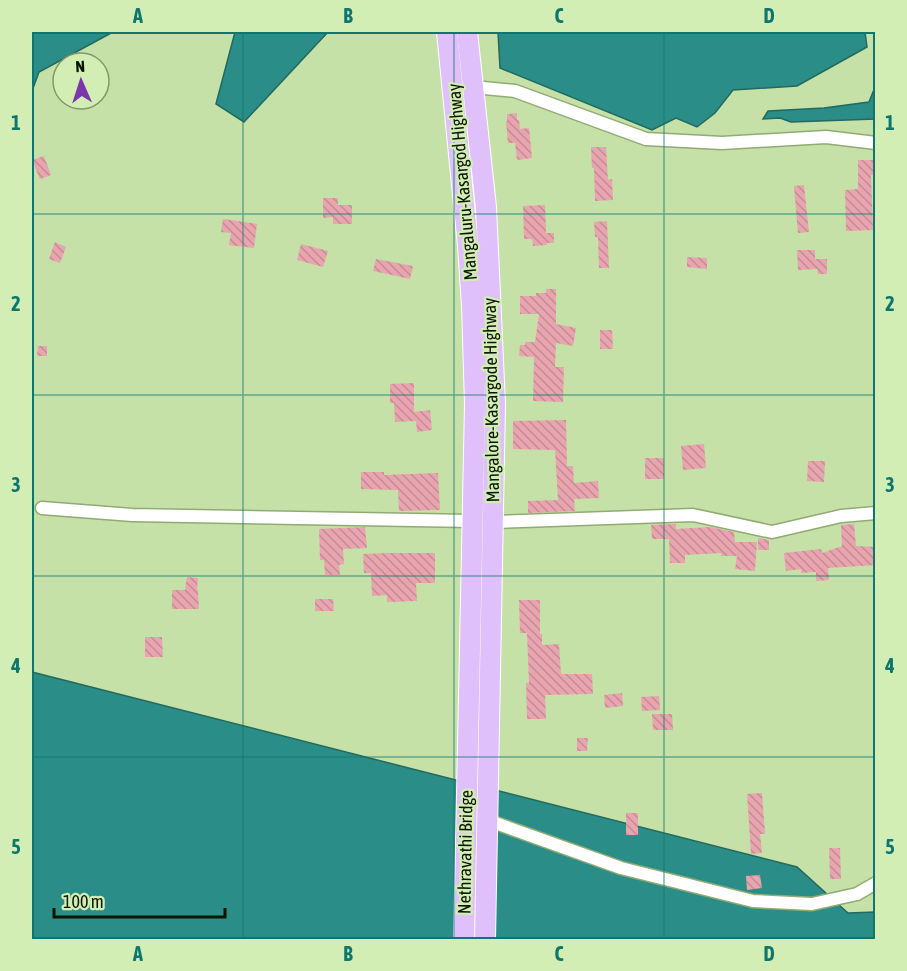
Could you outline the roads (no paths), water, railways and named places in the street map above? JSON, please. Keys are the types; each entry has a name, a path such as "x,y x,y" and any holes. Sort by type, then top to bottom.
{"highway":[{"name":"Mangaluru-Kasargod Highway","path":"447,32 467,235 475,404 467,764"},
{"name":"Mangalore-Kasargode Highway","path":"467,32 486,207 495,404 488,770"},
{"name":"Nethravathi Bridge","path":"464,939 467,764"},
{"name":"Nethravathi Bridge","path":"485,939 488,770"}],"street":[{"path":"472,87 515,92 646,139 722,143 826,136 876,143"},
{"path":"42,508 132,515 472,521"},
{"path":"493,522 693,515 772,532 841,516 876,513"},
{"path":"487,820 621,868 753,901 812,904 857,894 876,883"}],"water":[{"path":"32,32 113,32 78,51 51,51 51,66 39,72 32,91"},
{"path":"235,32 328,32 244,122 216,104"},
{"path":"498,32 865,32 867,47 797,86 733,90 715,113 697,127 676,118 652,130 500,68"},
{"path":"875,87 875,119 791,122 780,118 763,119 768,111 824,108 869,102"},
{"path":"32,672 797,867 848,913 875,912 875,939 32,939"}]}
